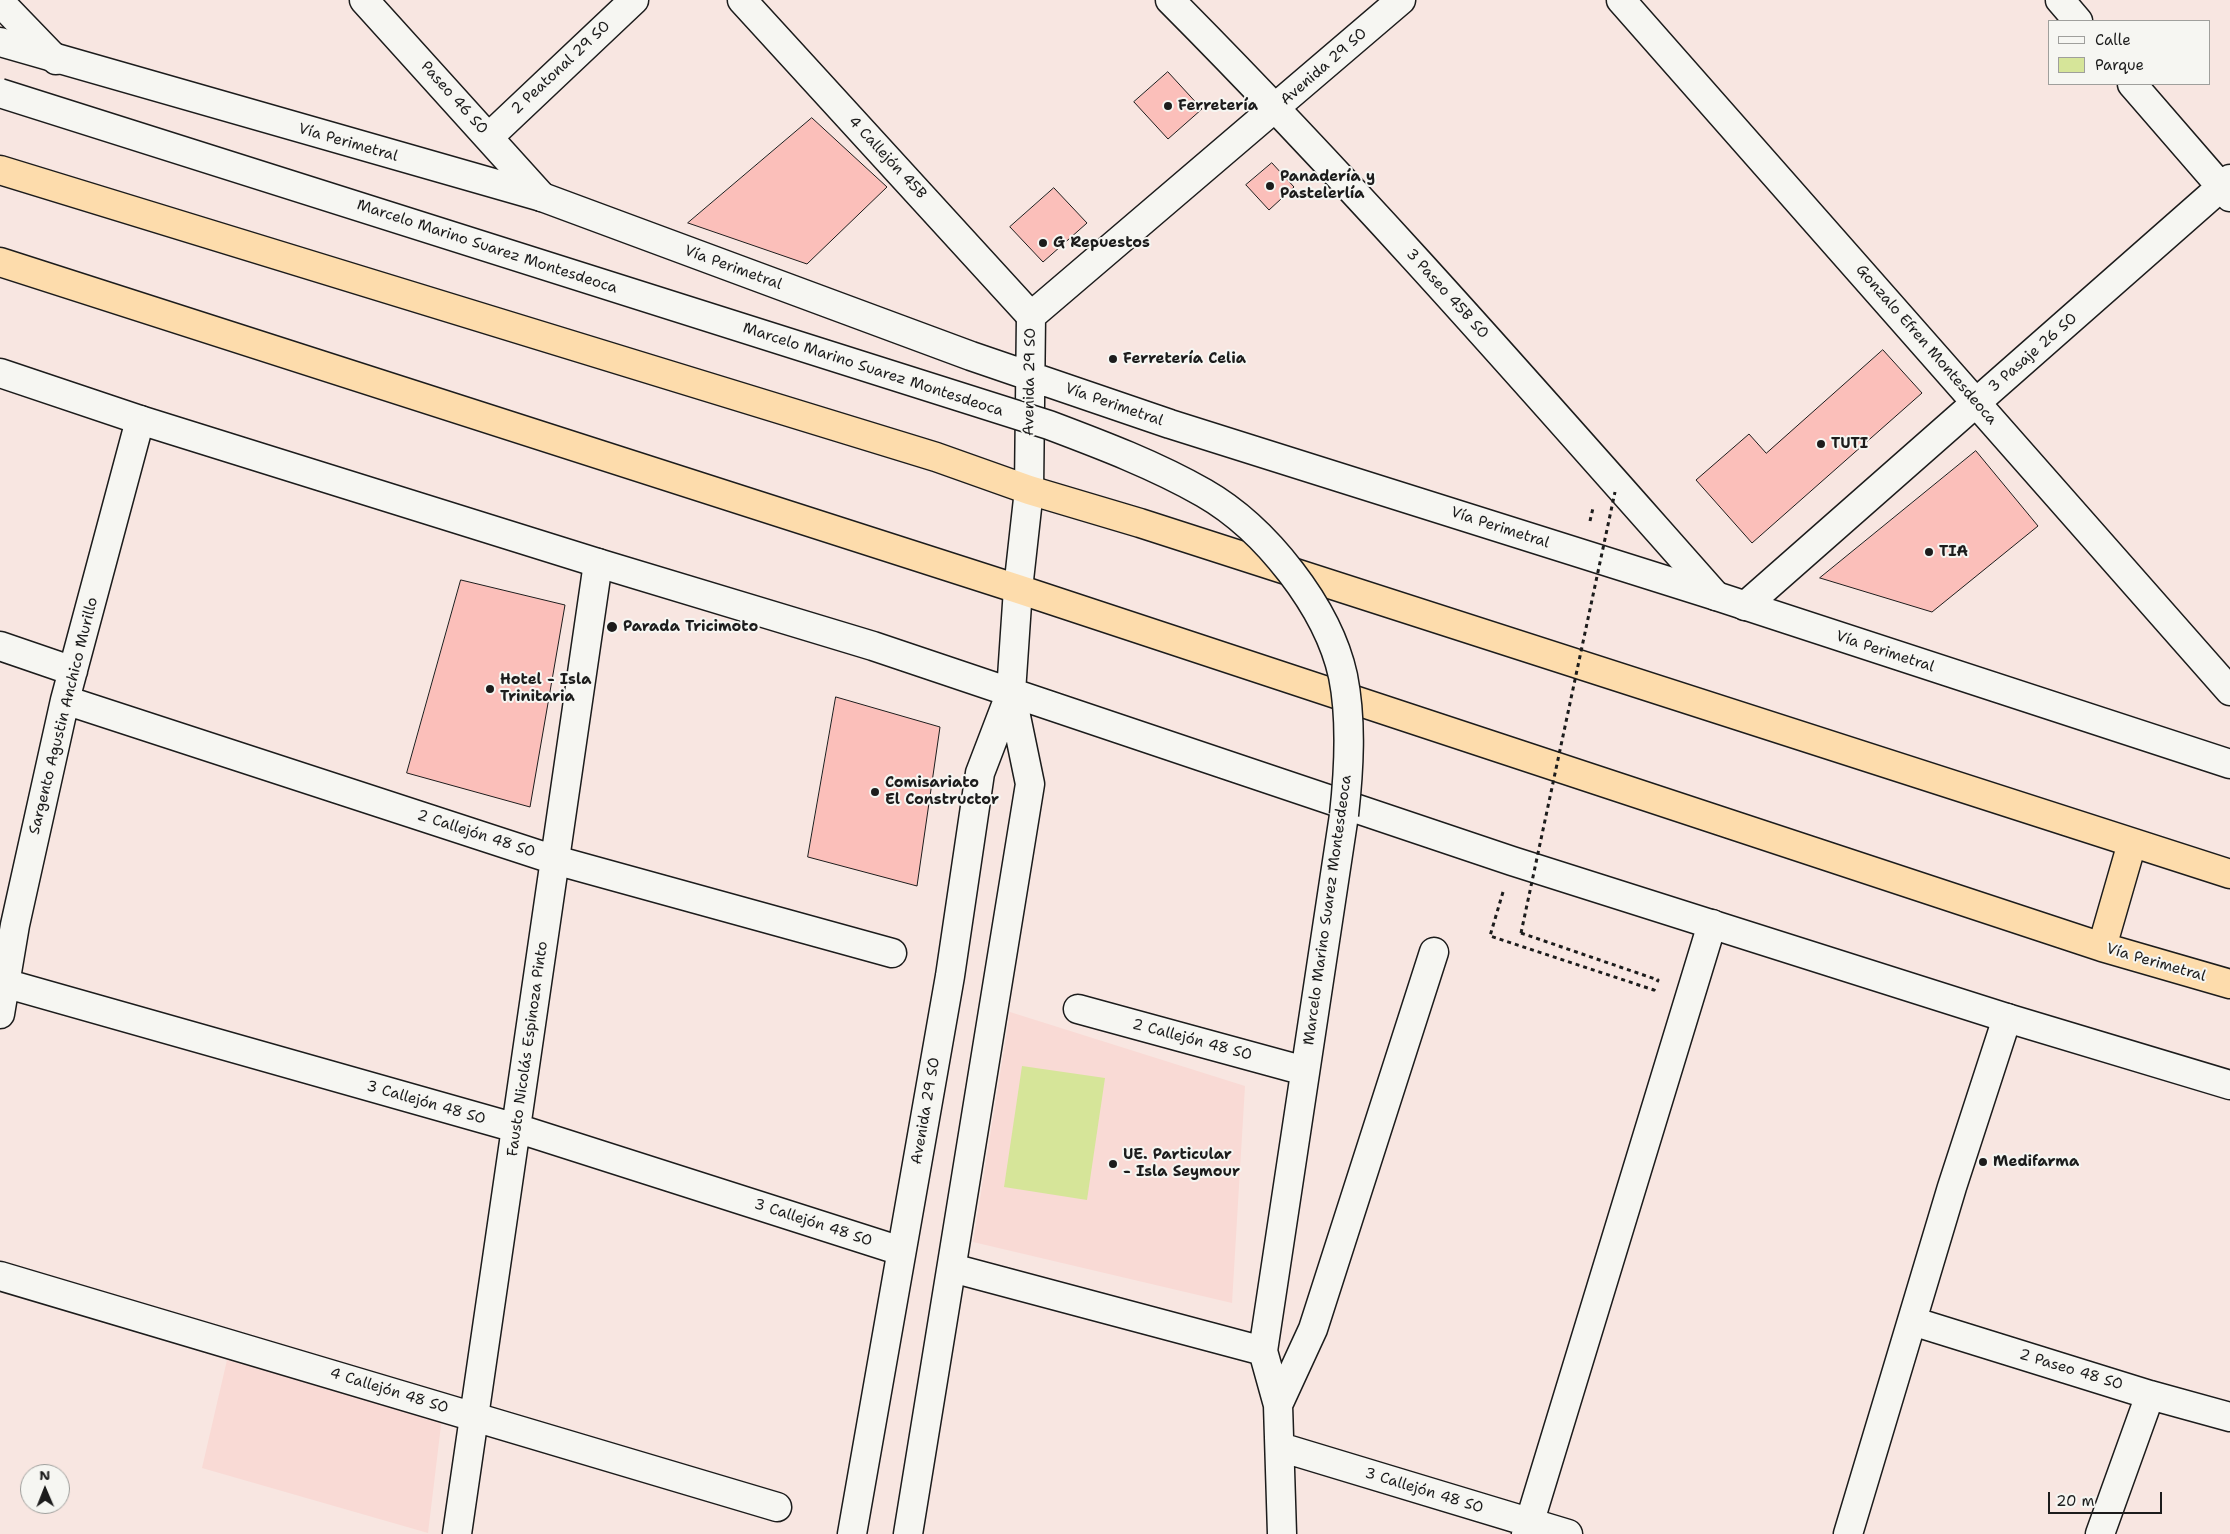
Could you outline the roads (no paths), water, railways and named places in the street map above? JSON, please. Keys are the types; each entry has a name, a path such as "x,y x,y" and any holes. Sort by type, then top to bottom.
{"highway":[{"path":"0,170 926,454 1030,490 1150,526 2132,844 2230,874"},
{"name":"Vía Perimetral","path":"0,262 1018,589 2102,948 2230,984"},
{"path":"2102,948 2132,844"}],"street":[{"name":"Paseo 46 SO","path":"364,0 542,198"},
{"name":"2 Peatonal 29 SO","path":"489,137 634,0"},
{"name":"4 Callejón 45B","path":"742,0 1032,316"},
{"name":"3 Paseo 45B SO","path":"1170,0 1276,108 1492,343 1716,596"},
{"name":"Avenida 29 SO","path":"908,1534 1030,784 1011,692 1018,589 1030,490 1029,376 1032,316 1401,0"},
{"name":"Gonzalo Efren Montesdeoca","path":"1621,0 2230,690"},
{"path":"2060,0 2077,20"},
{"path":"0,2 56,60"},
{"name":"Vía Perimetral","path":"0,42 56,60 542,198 1029,376 1170,424 1716,596 2230,764"},
{"path":"2133,85 2227,188"},
{"name":"Marcelo Marino Suarez Montesdeoca","path":"0,93 1048,425 1136,459 1206,494 1239,518 1272,550 1305,592 1329,637 1342,676 1349,741 1344,815 1263,1351 1278,1405 1282,1534"},
{"name":"3 Pasaje 26 SO","path":"1745,606 1976,403 2227,188"},
{"path":"0,373 140,420 598,564 872,646 1512,860 1712,924 2007,1018 2230,1084"},
{"name":"Sargento Agustin Anchico Murillo","path":"0,1014 8,922 140,420"},
{"name":"Fausto Nicolás Espinoza Pinto","path":"457,1534 598,564"},
{"path":"0,646 73,670"},
{"name":"Avenida 29 SO","path":"852,1534 950,976 980,773 1011,692"},
{"name":"2 Callejón 48 SO","path":"65,700 555,860 892,953"},
{"path":"1527,1528 1712,924"},
{"path":"1278,1405 1313,1329 1434,952"},
{"name":"3 Callejón 48 SO","path":"4,984 516,1128 901,1251"},
{"name":"2 Callejón 48 SO","path":"1078,1009 1305,1070"},
{"path":"1848,1534 1952,1187 2007,1018"},
{"path":"952,1268 1263,1351"},
{"name":"4 Callejón 48 SO","path":"0,1276 777,1507"},
{"name":"2 Paseo 48 SO","path":"1912,1321 2150,1395 2230,1417"},
{"path":"2100,1534 2150,1395"},
{"name":"3 Callejón 48 SO","path":"1280,1447 1527,1528 1568,1534"}],"place":[{"name":"Ferretería","path":"1168,106"},
{"name":"Panadería y Pastelerlía","path":"1270,186"},
{"name":"G Repuestos","path":"1043,243"},
{"name":"Ferretería Celia","path":"1113,359"},
{"name":"TUTI","path":"1821,444"},
{"name":"TIA","path":"1929,552"},
{"name":"Parada Tricimoto","path":"612,627"},
{"name":"Hotel - Isla Trinitaria","path":"490,689"},
{"name":"Comisariato El Constructor","path":"875,792"},
{"name":"Medifarma","path":"1983,1162"},
{"name":"UE. Particular - Isla Seymour","path":"1113,1164"}]}
